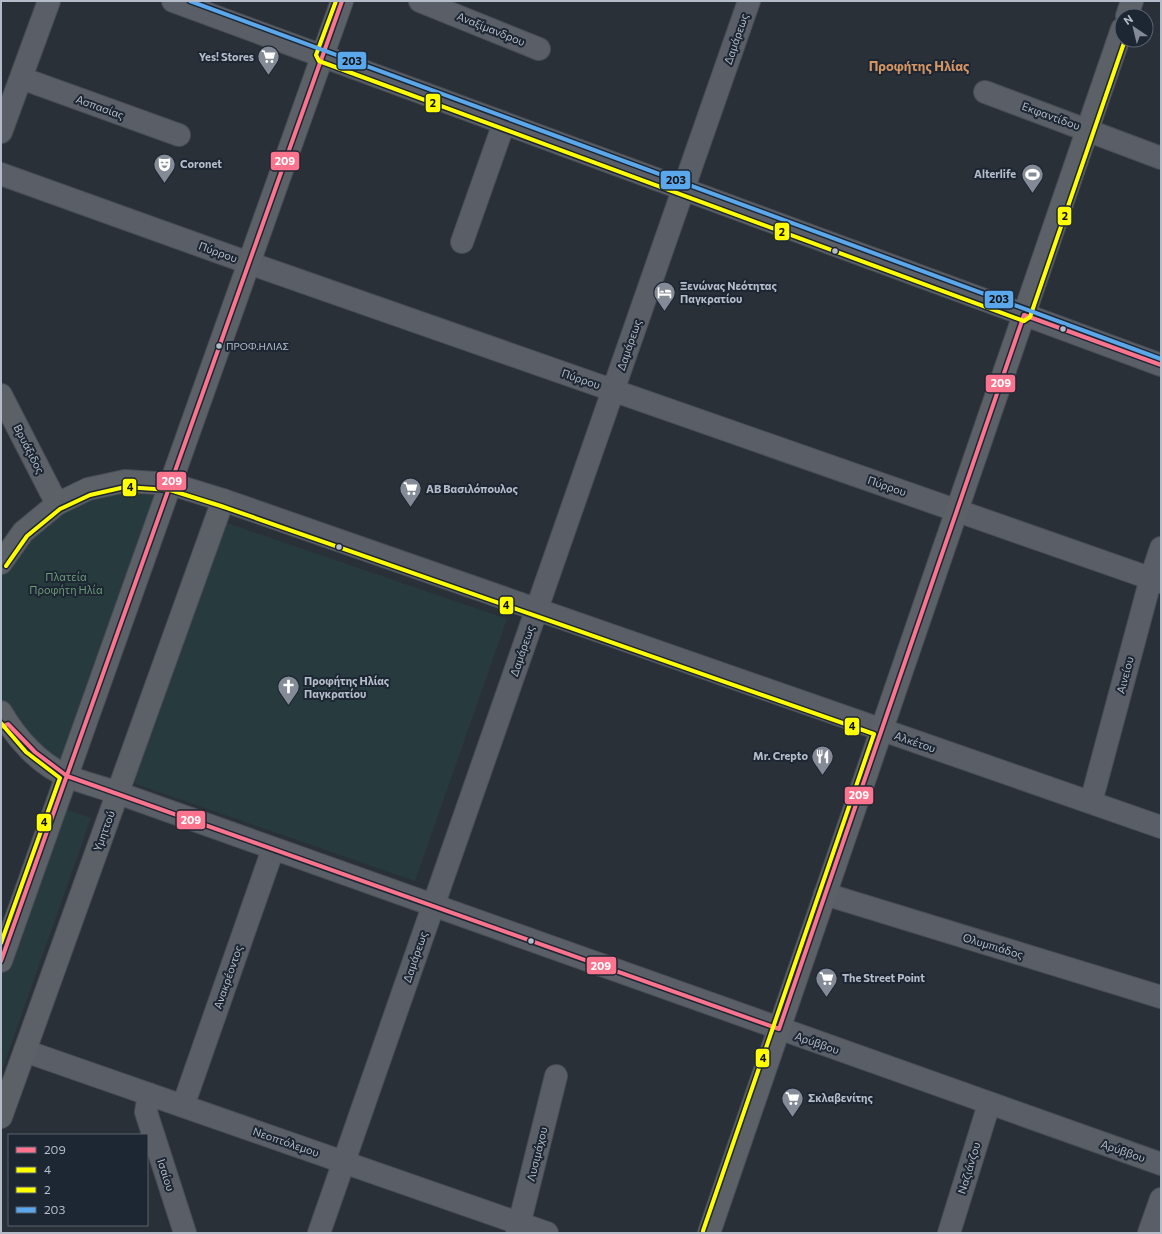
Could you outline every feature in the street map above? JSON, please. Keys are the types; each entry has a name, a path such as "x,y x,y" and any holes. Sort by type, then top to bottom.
{"main road":[{"path":"1,961 342,1"},
{"path":"709,1233 1116,48"},
{"name":"Βρυάξιδος","path":"1,395 57,504"},
{"path":"1,563 23,532 57,504 88,489 125,481 171,484"},
{"name":"Αλκέτου","path":"171,484 223,500"},
{"name":"Υμηττού","path":"1,1117 223,500"},
{"path":"3,721 38,757 67,776"},
{"name":"Αρύββου","path":"67,776 118,793"}],"street":[{"path":"1,132 49,1"},
{"path":"173,1 1161,365"},
{"name":"Αναξίμανδρου","path":"420,1 539,49"},
{"name":"Δαμάρεως","path":"319,1233 749,1"},
{"name":"Ασπασίας","path":"21,78 179,135"},
{"name":"Εκφαντίδου","path":"985,92 1088,129 1161,158"},
{"path":"462,242 504,123"},
{"name":"Πύρρου","path":"1,174 249,263 1156,580"},
{"name":"Αλκέτου","path":"223,500 1161,827"},
{"name":"Αινείου","path":"1091,802 1156,580 1161,548"},
{"name":"Αρύββου","path":"118,793 1161,1164"},
{"name":"Ανακρέοντος","path":"183,1106 273,849"},
{"name":"Ολυμπιάδος","path":"825,894 1161,997"},
{"name":"Νεοπτόλεμου","path":"25,1051 344,1162 518,1228 547,1233"},
{"name":"Λυσιμάχου","path":"518,1228 556,1076"},
{"name":"Ισαίου","path":"150,1094 146,1112 185,1233"},
{"name":"Ναζιάνζου","path":"948,1233 989,1104"},
{"path":"1149,1233 1161,1199"}],"green space":[{"name":"Πλατεία Προφήτη Ηλία","path":"171,484 67,776 1,712 1,563 57,504"},
{"path":"224,522 507,619 415,881 133,783"},
{"path":"57,806 91,818 1,1073 1,965"}],"transit line":[{"name":"203","path":"190,1 1161,359"},
{"name":"2","path":"336,1 316,55 319,61 1024,321 1030,317 1122,48"},
{"name":"209","path":"1,961 342,1"},
{"name":"209","path":"1,727 8,724 35,752 67,776 779,1029 1024,315 1161,365"},
{"name":"4","path":"6,566 27,536 60,509 90,495 125,487 170,490 221,506 874,734 703,1231"},
{"name":"4","path":"1,723 26,752 60,778 1,943"}],"place":[{"name":"Yes! Stores","path":"269,76"},
{"name":"Coronet","path":"164,184"},
{"name":"Alterlife","path":"1032,194"},
{"name":"Ξενώνας Νεότητας Παγκρατίου","path":"665,312"},
{"name":"ΠΡΟΦ.ΗΛΙΑΣ","path":"219,346"},
{"name":"ΑΒ Βασιλόπουλος","path":"411,508"},
{"name":"Προφήτης Ηλίας Παγκρατίου","path":"288,706"},
{"name":"Mr. Crepto","path":"823,776"},
{"name":"The Street Point","path":"826,998"},
{"name":"Σκλαβενίτης","path":"793,1118"}],"district":[{"name":"Προφήτης Ηλίας","path":"919,66"}]}
